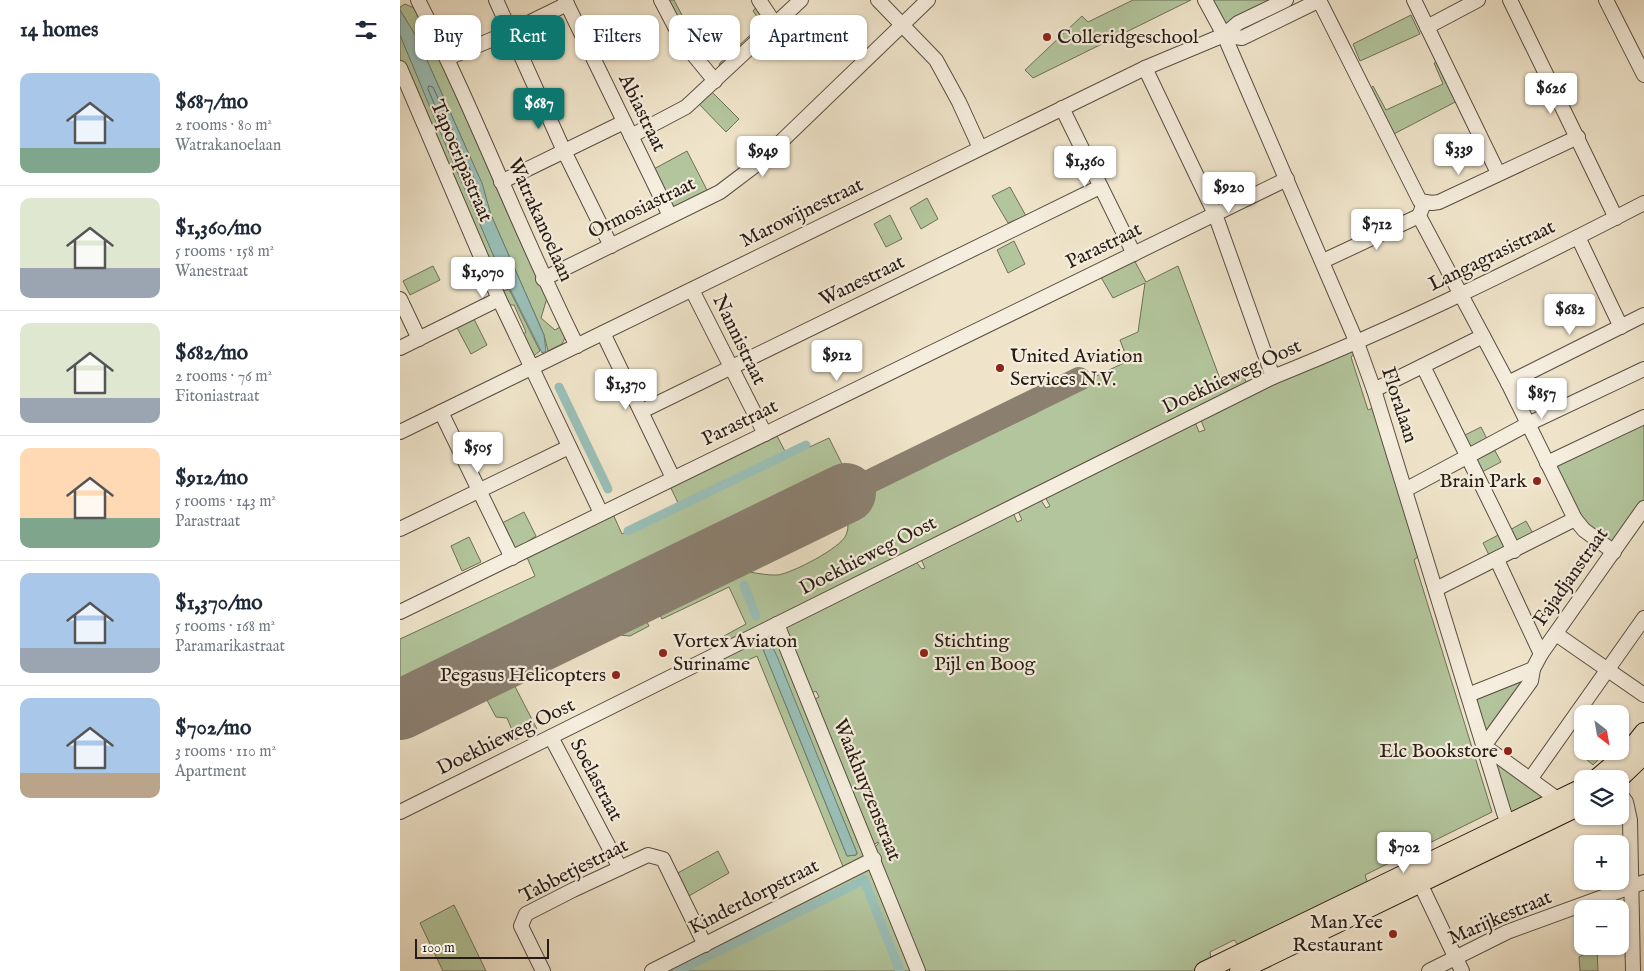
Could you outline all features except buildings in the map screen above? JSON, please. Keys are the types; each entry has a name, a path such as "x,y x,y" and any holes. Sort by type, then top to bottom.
{"main road":[{"path":"1613,770 1644,732"},
{"path":"1619,770 1644,755"},
{"path":"1512,832 1574,792"},
{"path":"1204,971 1232,967 1512,832 1574,808"}],"street":[{"name":"Watrakanoelaan","path":"418,0 426,15"},
{"path":"496,0 504,15"},
{"path":"661,0 683,42 714,81"},
{"path":"759,0 770,15"},
{"path":"785,15 801,0"},
{"path":"878,0 936,60 960,102 980,148"},
{"name":"Ormosiastraat","path":"543,278 720,192 761,161 928,0"},
{"name":"Floralaan","path":"1205,0 1224,35 1357,343 1374,390 1512,832"},
{"path":"1224,35 1238,24 1286,0"},
{"path":"1224,35 1242,38 1320,0 1462,294 1575,519 1584,530 1614,552"},
{"path":"1414,0 1498,173"},
{"path":"1427,27 1478,0"},
{"path":"1510,0 1616,218"},
{"path":"1606,0 1644,75"},
{"path":"542,15 566,2"},
{"name":"Abiastraat","path":"566,2 670,216"},
{"name":"Marowijnestraat","path":"400,432 1145,68 1224,35"},
{"path":"631,136 686,107 750,48"},
{"name":"Watrakanoelaan","path":"449,60 543,278 577,346"},
{"path":"525,60 564,151 611,246"},
{"name":"Tapoeripastraat","path":"400,68 499,299 601,513"},
{"path":"1145,68 1214,214 1273,377"},
{"path":"1062,108 1134,254"},
{"path":"501,182 624,122"},
{"path":"1323,261 1422,209 1578,137"},
{"name":"Parastraat","path":"400,612 1287,179"},
{"name":"Wanestraat","path":"642,411 1100,187"},
{"name":"Langagrasistraat","path":"1357,343 1462,294 1644,203"},
{"path":"1578,236 1621,327"},
{"name":"Nannistraat","path":"692,290 764,434"},
{"path":"400,299 419,339"},
{"path":"400,348 499,299"},
{"path":"1508,383 1644,317"},
{"path":"603,333 673,478"},
{"path":"1374,390 1483,336"},
{"name":"Doekhieweg Oost","path":"400,812 1273,377 1357,343"},
{"path":"1423,366 1470,457 1514,551"},
{"path":"1405,490 1470,457 1528,424 1644,369"},
{"path":"441,412 512,558"},
{"path":"1547,463 1644,416"},
{"path":"400,529 569,447"},
{"name":"Fajadjanstraat","path":"1484,746 1531,681 1533,670 1541,654 1644,508"},
{"path":"1436,589 1575,519"},
{"path":"1496,560 1541,654"},
{"path":"1531,778 1644,618"},
{"name":"Waakhuyzenstraat","path":"777,624 918,971"},
{"path":"1556,634 1644,695"},
{"path":"1468,695 1533,670"},
{"name":"Soelastraat","path":"551,738 620,868"},
{"path":"1484,746 1560,800"},
{"path":"1629,816 1633,971"},
{"name":"Tabbetjestraat","path":"543,971 522,926 526,914 648,855 663,859 706,945"},
{"name":"Kinderdorpstraat","path":"652,971 874,859"},
{"path":"1417,877 1459,964"},
{"name":"Marijkestraat","path":"1429,971 1459,964 1507,932 1644,882"}],"green space":[{"path":"665,0 674,0 682,15 673,15"},
{"path":"1133,0 1191,0 1033,78 1025,70 1082,16 1088,22"},
{"path":"1209,0 1276,0 1229,24 1225,23"},
{"path":"405,4 414,8 419,14 415,15 415,35 400,10 400,7"},
{"path":"758,5 763,15 756,15 753,11"},
{"path":"1411,15 1420,34 1360,61 1353,44"},
{"path":"400,35 498,266 495,267 492,260 487,262 400,59"},
{"path":"750,35 750,41 740,50 740,44"},
{"path":"427,60 440,60 547,298 541,318 555,330 560,327 565,338 562,344 548,351 544,335 491,215 481,183"},
{"path":"723,60 730,60 717,72"},
{"path":"1440,60 1459,100 1390,136 1368,91 1373,86 1386,110 1443,84 1434,63"},
{"path":"711,91 739,119 726,132 698,103"},
{"path":"687,151 708,192 677,208 673,207 652,170"},
{"path":"1010,187 1026,216 1008,223 992,196"},
{"path":"927,198 938,219 921,229 910,208"},
{"path":"890,215 902,239 886,247 874,224"},
{"path":"1014,241 1025,264 1008,273 997,250"},
{"path":"1133,258 1146,282 1178,266 1223,387 1243,376 1248,385 728,645 724,636 746,624 729,587 662,619 653,602 703,577 727,570 778,575 794,570 826,553 846,535 848,525 845,508 858,498 1038,412 1035,405 1128,361 1120,340 1138,332 1145,283 1113,298 1099,274"},
{"path":"433,266 440,280 410,295 403,281"},
{"path":"509,289 540,351 531,358 521,336 526,332 514,305 507,305 501,292"},
{"path":"473,317 487,345 471,354 456,326"},
{"path":"1349,345 1356,353 1351,357 1368,410 1375,407 1420,555 1414,560 1492,812 1365,875 1369,887 1239,946 1234,940 1210,952 1211,959 1196,971 923,971 873,849 878,842 873,845 811,701 819,697 816,691 812,693 785,628 916,562 922,569 925,568 921,559 1013,512 1017,522 1022,520 1018,511 1041,500 1046,508 1050,506 1045,497 1195,422 1199,432 1205,430 1200,418"},
{"path":"1644,420 1644,502 1611,544 1585,526 1552,464"},
{"path":"1481,427 1489,443 1477,449 1469,447 1463,436"},
{"path":"775,432 788,457 829,438 844,468 400,683 400,639 535,576 526,555 612,512 622,534 680,507 669,484"},
{"path":"1493,447 1501,462 1480,473 1475,457"},
{"path":"524,512 536,536 518,548 513,547 500,524"},
{"path":"1526,521 1535,537 1519,545 1508,531"},
{"path":"1502,533 1509,546 1491,559 1483,543"},
{"path":"469,537 481,562 462,571 451,546"},
{"path":"640,609 649,626 630,636 609,634 603,627"},
{"path":"765,634 777,637 867,855 844,869 757,656 726,670 719,657","holes":["772,646 857,853 856,855 847,856 763,649"]},
{"path":"509,675 537,729 509,743 506,737 512,730 507,718 496,717 481,689"},
{"path":"1528,677 1486,738 1475,700 1477,697"},
{"path":"1587,760 1598,760 1593,765"},
{"path":"1496,762 1549,795 1510,813"},
{"path":"718,851 729,873 687,897 676,874"},
{"path":"864,867 871,869 915,971 662,971"},
{"path":"454,905 486,971 443,971 420,923"},
{"path":"1583,955 1597,955 1598,971 1580,971 1579,957"}],"water":[{"path":"400,10 415,35 415,60 427,60 482,183 491,215 544,335 546,351 542,353 495,259 400,35"},
{"path":"764,646 772,646 777,656 857,853 856,855 847,856 763,649"}],"waterway":[{"path":"559,387 608,489"},
{"path":"628,531 806,445"},
{"path":"744,585 756,616"},
{"path":"678,971 864,880 900,971"}],"taxiway":[{"path":"846,493 1079,379"}],"runway":[{"path":"400,710 846,493"}],"place":[{"name":"Colleridgeschool","path":"1047,37"},
{"name":"United Aviation Services N.V.","path":"1000,368"},
{"name":"Brain Park","path":"1537,481"},
{"name":"Vortex Aviaton Suriname","path":"663,653"},
{"name":"Stichting Pijl en Boog","path":"924,653"},
{"name":"Pegasus Helicopters","path":"616,675"},
{"name":"Elc Bookstore","path":"1508,751"},
{"name":"Man Yee Restaurant","path":"1393,934"}]}
